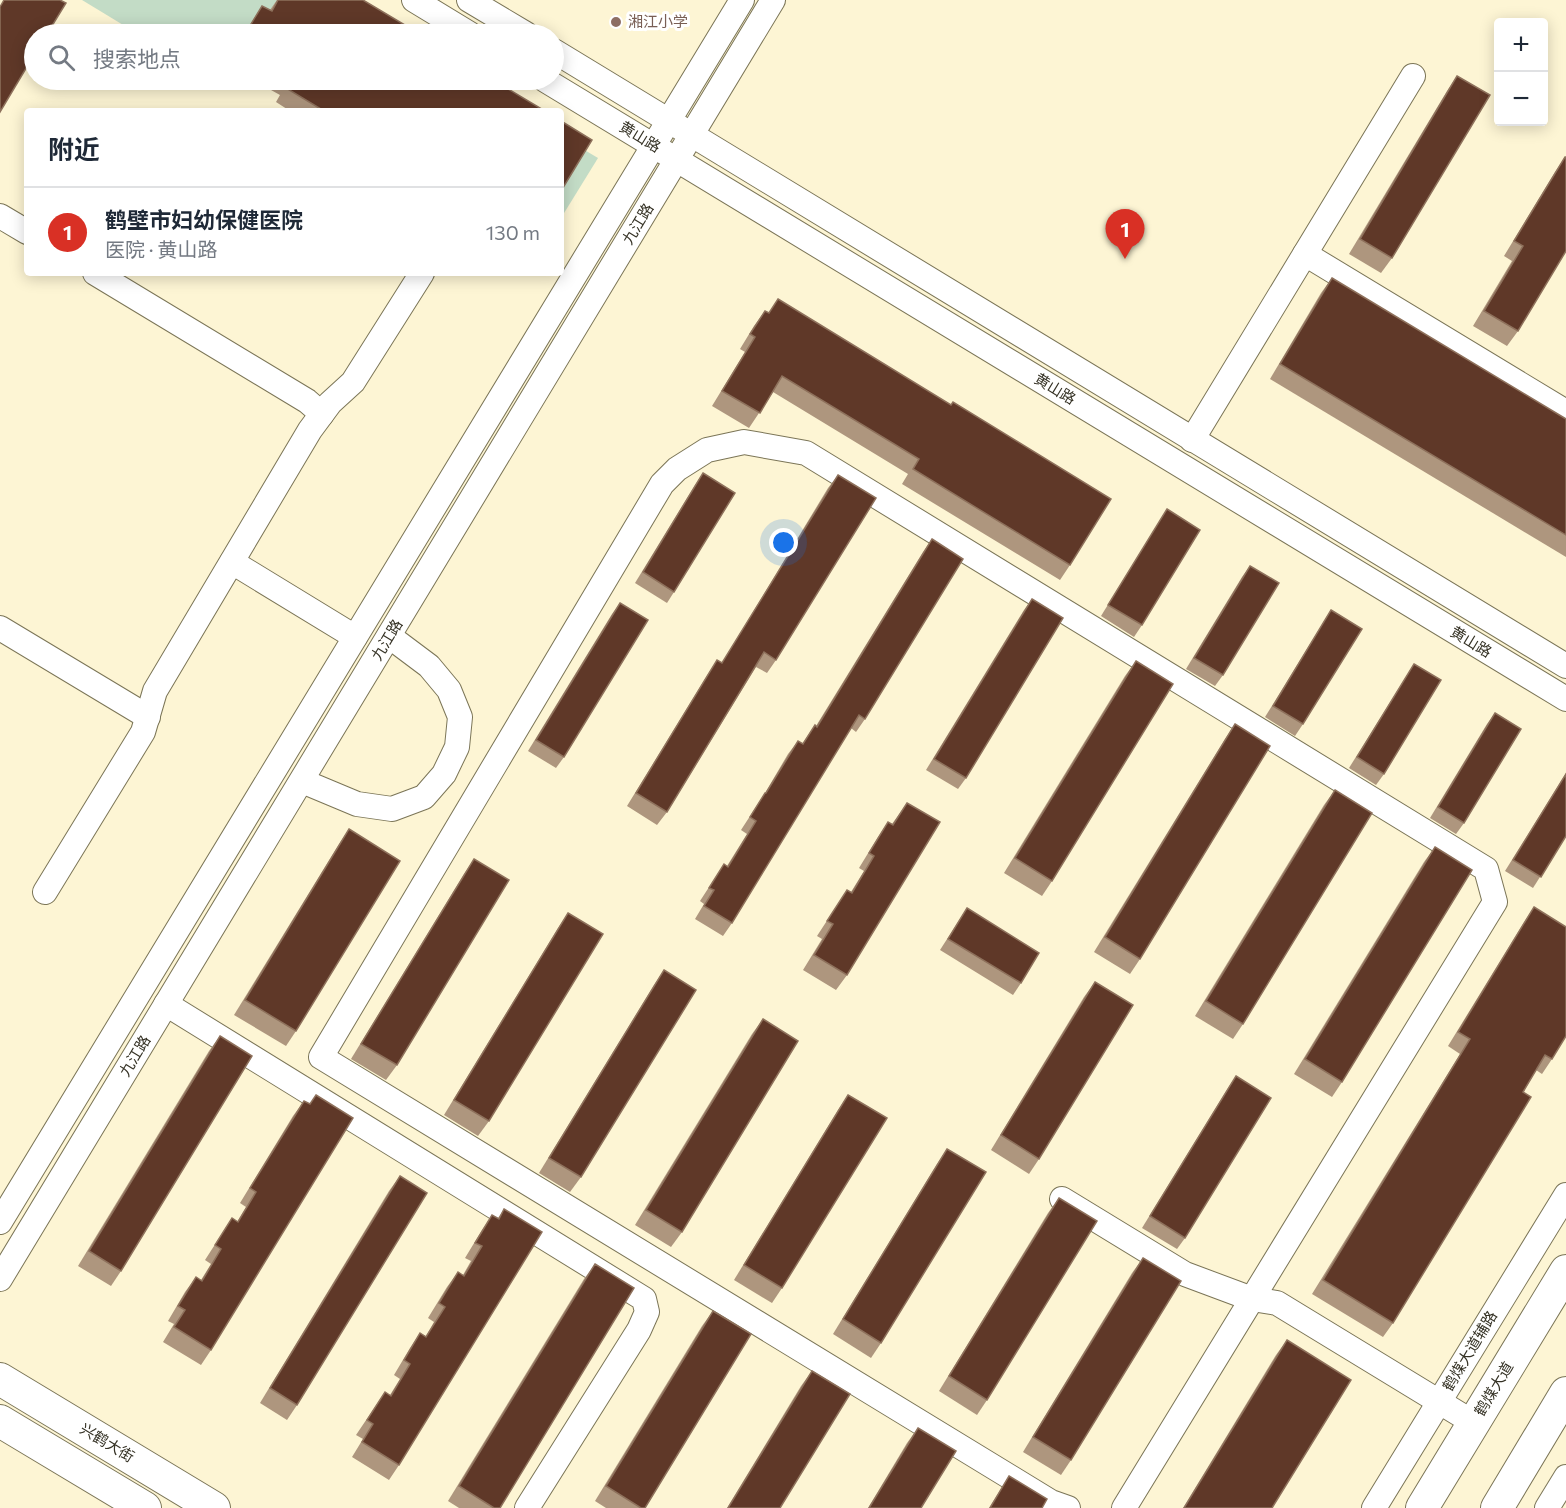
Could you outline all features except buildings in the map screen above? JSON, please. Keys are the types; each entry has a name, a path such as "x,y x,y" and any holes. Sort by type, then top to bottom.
{"main road":[{"name":"鹤煤大道","path":"1422,1508 1566,1271"},
{"name":"兴鹤大街","path":"0,1379 213,1508"},
{"path":"1497,1508 1566,1393"},
{"path":"0,1421 145,1508"}],"street":[{"path":"414,0 454,24"},
{"path":"469,0 509,24"},
{"name":"九江路","path":"0,1222 741,0"},
{"name":"九江路","path":"0,1279 773,0"},
{"name":"黄山路","path":"564,57 1566,666"},
{"path":"1192,440 1413,76"},
{"name":"黄山路","path":"561,90 1566,699"},
{"path":"0,216 24,230"},
{"path":"1305,254 1566,412"},
{"path":"100,276 307,401 322,414"},
{"path":"45,892 143,732 155,691 310,430 330,403 354,382 420,276"},
{"path":"1068,1508 1041,1496 321,1057 662,484 677,469 707,450 744,442 806,453 1486,869 1494,902 1124,1508"},
{"path":"232,562 355,637"},
{"path":"0,628 148,717"},
{"path":"302,781 357,804 392,809 424,797 444,774 457,747 460,717 449,690 429,666 389,636"},
{"path":"444,774 477,794"},
{"path":"166,1004 644,1299 647,1312 639,1330 527,1508"},
{"name":"鹤煤大道辅路","path":"1374,1508 1566,1195"},
{"path":"1062,1199 1185,1274 1252,1299 1277,1303 1474,1423"},
{"path":"1547,1508 1566,1477"}],"green space":[{"path":"82,0 339,0 379,24 122,24"},
{"path":"564,138 598,158 564,213"}],"place":[{"name":"湘江小学","path":"616,22"},
{"name":"鹤壁市妇幼保健医院","path":"1125,259"}]}
